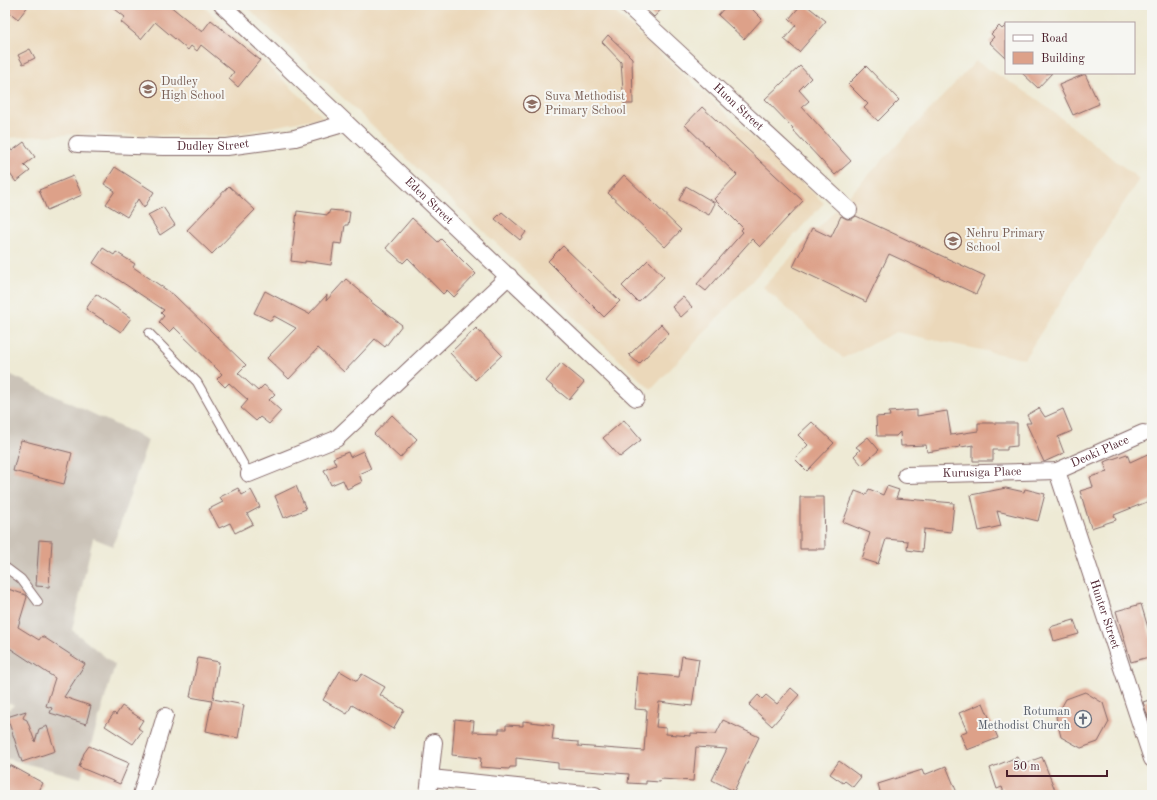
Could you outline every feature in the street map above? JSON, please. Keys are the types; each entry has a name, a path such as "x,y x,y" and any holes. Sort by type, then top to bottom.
{"street":[{"name":"Eden Street","path":"222,5 636,398"},
{"name":"Huon Street","path":"626,5 849,210"},
{"name":"Dudley Street","path":"77,144 163,147 227,146 295,138 346,123"},
{"path":"249,474 336,439 509,276"},
{"name":"Deoki Place","path":"1057,471 1143,433"},
{"name":"Kurusiga Place","path":"906,475 1057,471"},
{"name":"Hunter Street","path":"1057,471 1152,759"},
{"path":"141,795 165,716"},
{"path":"428,795 434,742"},
{"path":"431,778 595,795"}],"lane":[{"path":"149,333 197,382 249,474"},
{"path":"5,567 21,578 38,602"}],"shaded area":[{"name":"Dudley High School","path":"5,5 202,5 323,117 227,136 76,134 5,138"},
{"name":"Suva Methodist Primary School","path":"245,5 607,5 824,203 651,390"},
{"name":"Nehru Primary School","path":"976,61 1034,97 1139,179 1024,359 896,332 843,358 763,287"},
{"path":"5,372 148,440 113,546 93,538 72,630 115,665 81,778 5,758 5,714 14,705 5,702"}],"building":[{"path":"5,5 29,5 18,19 5,9"},
{"path":"110,5 169,5 202,32 211,20 260,60 238,87 229,79 234,72 201,45 197,51 191,46 188,50 155,22 141,39 121,22 125,17"},
{"path":"641,5 665,5 654,17"},
{"path":"727,5 748,5 762,19 744,39 718,15"},
{"path":"801,5 806,5 826,21 799,52 784,39 796,25 789,19"},
{"path":"999,26 1002,29 1005,26 1005,57 989,42 994,37 991,34"},
{"path":"608,35 632,58 633,104 624,104 621,62 602,42"},
{"path":"30,49 35,58 23,64 18,55"},
{"path":"800,66 811,78 799,90 809,101 802,107 851,161 835,175 765,99"},
{"path":"866,66 899,100 878,121 864,108 868,104 848,84"},
{"path":"1023,74 1051,74 1038,88"},
{"path":"1085,74 1099,104 1073,115 1059,85"},
{"path":"702,107 803,201 760,247 752,239 706,291 697,284 743,232 741,230 743,228 714,199 737,175 685,125"},
{"path":"5,142 12,151 24,142 35,157 24,165 30,171 16,182 10,174 5,178"},
{"path":"115,167 154,192 144,208 138,199 127,217 106,204 115,191 104,184"},
{"path":"624,175 681,230 665,247 608,193"},
{"path":"73,176 82,195 47,210 39,190"},
{"path":"229,186 255,210 212,254 187,230"},
{"path":"686,186 715,203 709,215 679,200"},
{"path":"163,207 175,225 160,235 148,215"},
{"path":"330,210 350,212 348,225 345,225 342,244 334,243 331,265 305,261 305,263 291,261 297,211 328,215"},
{"path":"502,212 526,232 520,240 495,219"},
{"path":"841,216 847,219 852,219 856,216 985,276 976,294 889,254 866,302 793,267 812,228 831,237"},
{"path":"412,218 438,242 441,239 476,274 454,297 447,290 443,294 408,258 403,263 386,248"},
{"path":"563,246 620,301 604,317 548,261"},
{"path":"103,248 114,255 116,252 135,264 133,267 174,295 246,365 238,373 258,391 264,385 275,394 269,400 281,411 269,424 260,417 256,421 241,408 248,400 229,383 225,387 217,379 222,374 174,327 169,332 159,322 164,316 161,313 164,310 93,263"},
{"path":"648,260 664,277 638,302 622,286"},
{"path":"346,279 372,301 371,302 402,325 385,347 375,339 344,372 318,348 289,379 267,358 296,328 274,316 271,321 254,313 265,291 309,314 327,295 326,301"},
{"path":"96,294 131,318 121,332 86,309"},
{"path":"683,297 692,307 681,317 672,307"},
{"path":"661,324 669,333 639,364 629,355"},
{"path":"476,328 502,355 475,380 450,353"},
{"path":"561,363 584,382 569,400 546,381"},
{"path":"1039,408 1045,417 1063,409 1072,431 1058,437 1064,453 1044,462 1026,423 1031,423 1027,415"},
{"path":"917,410 917,416 947,411 951,435 978,431 978,423 1017,423 1017,446 1007,447 1007,450 993,450 993,461 973,461 973,445 961,447 960,444 960,447 927,452 926,445 901,446 900,432 896,436 877,436 876,417 890,416 889,412"},
{"path":"392,415 417,439 400,458 374,434"},
{"path":"624,420 641,440 620,457 603,438"},
{"path":"812,422 834,443 807,471 795,459 808,445 798,435"},
{"path":"868,437 879,450 862,465 854,456 860,450 856,447"},
{"path":"21,440 72,453 64,484 13,471"},
{"path":"363,451 371,469 359,474 362,482 347,489 343,480 331,485 324,470 336,465 333,458 348,452 350,457"},
{"path":"1152,452 1152,500 1114,515 1116,520 1091,528 1080,491 1093,487 1090,477 1107,472 1104,462 1127,454 1130,462"},
{"path":"296,486 306,509 284,518 275,496"},
{"path":"887,486 899,490 896,498 954,503 951,532 924,529 922,552 907,550 908,541 886,539 878,564 862,559 870,533 843,522 855,491 866,495 869,489 883,495"},
{"path":"238,488 242,495 251,490 260,507 247,514 253,524 235,533 230,523 219,528 209,509 223,502 220,497"},
{"path":"1006,488 1024,492 1025,489 1045,494 1038,521 997,511 1001,526 979,531 971,495"},
{"path":"800,497 824,497 825,549 800,549"},
{"path":"39,540 52,541 49,587 36,586"},
{"path":"5,588 26,595 27,597 18,627 39,640 42,636 85,664 64,697 91,706 86,724 50,713 52,708 46,706 55,678 5,645"},
{"path":"1141,604 1152,641 1152,656 1131,662 1116,611"},
{"path":"1074,620 1079,634 1054,641 1050,627"},
{"path":"682,656 699,659 692,706 659,702 656,727 666,728 666,734 691,736 691,733 716,734 723,720 759,737 734,791 712,780 727,749 696,747 693,781 661,779 660,782 646,781 646,784 628,783 629,774 558,769 558,763 516,758 516,767 510,767 509,769 480,767 481,758 452,755 455,719 474,721 473,732 499,733 499,729 506,729 506,725 523,726 523,721 554,725 552,740 578,742 578,746 644,751 647,710 635,709 638,673 679,677"},
{"path":"198,658 219,662 213,699 244,705 238,738 206,731 212,701 190,697"},
{"path":"340,671 357,681 362,674 385,687 380,695 404,710 393,729 352,705 347,714 323,700"},
{"path":"791,688 799,695 772,726 749,705 758,695 762,699 766,695 777,704"},
{"name":"Rotuman Methodist Church","path":"1085,692 1103,703 1109,722 1098,742 1081,748 1061,737 1056,717 1066,699"},
{"path":"1152,699 1152,729 1143,702"},
{"path":"983,703 998,738 967,750 960,734 967,731 959,713"},
{"path":"122,706 143,720 138,728 142,731 133,744 105,726 114,713 116,715"},
{"path":"26,711 23,718 27,720 35,742 39,729 47,726 55,751 22,762 7,717"},
{"path":"89,746 129,763 120,784 79,767 84,753"},
{"path":"1017,757 1020,765 1042,757 1057,795 1005,795 1002,787 997,789 990,768"},
{"path":"839,761 861,777 853,787 845,781 843,783 830,774"},
{"path":"10,765 43,783 37,795 5,795 5,775"},
{"path":"946,766 958,795 881,795 878,784 922,770 924,775"}],"place":[{"name":"Dudley High School","path":"148,89"},
{"name":"Suva Methodist Primary School","path":"532,104"},
{"name":"Nehru Primary School","path":"953,241"},
{"name":"Rotuman Methodist Church","path":"1083,719"}]}
